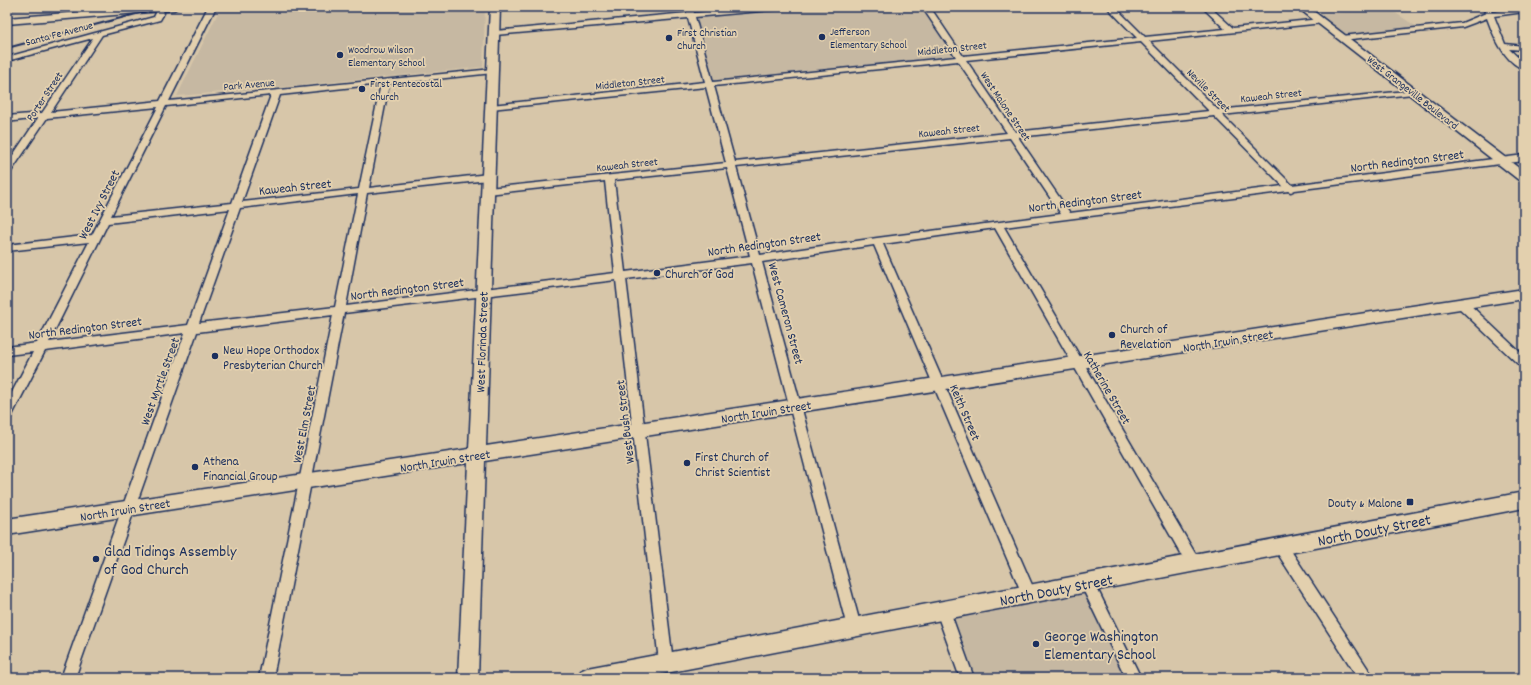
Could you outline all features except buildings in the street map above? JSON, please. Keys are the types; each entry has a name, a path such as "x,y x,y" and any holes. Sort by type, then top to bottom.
{"street":[{"path":"7,16 114,7"},
{"path":"7,21 174,7"},
{"name":"West Ivy Street","path":"7,414 212,7"},
{"name":"West Florinda Street","path":"468,678 495,7"},
{"path":"494,34 690,11 783,7"},
{"name":"West Malone Street","path":"926,7 1067,216"},
{"name":"Neville Street","path":"1111,7 1291,189"},
{"path":"1206,7 1231,30"},
{"name":"West Grangeville Boulevard","path":"1302,7 1524,178"},
{"path":"1342,38 1463,25 1488,10 1524,10"},
{"path":"1488,10 1495,33 1504,46 1524,67"},
{"name":"West Cameron Street","path":"690,11 854,626"},
{"name":"Santa Fe Avenue","path":"7,59 157,18 160,13"},
{"name":"Middleton Street","path":"491,107 1320,21"},
{"name":"Porter Street","path":"7,171 99,34"},
{"path":"1504,46 1524,48"},
{"name":"Park Avenue","path":"7,119 104,108 163,104 493,71"},
{"name":"West Elm Street","path":"266,678 385,82"},
{"name":"Kaweah Street","path":"104,220 364,191 609,178 1413,92"},
{"name":"West Myrtle Street","path":"68,678 276,93"},
{"name":"North Redington Street","path":"7,351 757,259 998,225 1291,189 1524,158"},
{"name":"West Bush Street","path":"609,178 666,662"},
{"name":"Katherine Street","path":"998,225 1194,564"},
{"path":"7,248 96,238"},
{"name":"Keith Street","path":"877,241 1029,594"},
{"name":"North Irwin Street","path":"7,527 1524,294"},
{"path":"1462,304 1524,363"},
{"name":"North Douty Street","path":"587,678 854,626 943,611 1194,564 1524,500"},
{"path":"1281,547 1368,678"},
{"path":"1087,583 1134,678"},
{"path":"943,611 967,678"}],"shaded area":[{"path":"7,7 70,7 7,12"},
{"name":"Woodrow Wilson Elementary School","path":"224,7 485,7 483,67 177,96 220,9"},
{"name":"Jefferson Elementary School","path":"772,7 926,7 961,58 710,84 691,15"},
{"path":"1388,8 1420,29 1342,38 1312,15"},
{"name":"George Washington Elementary School","path":"1087,583 1134,678 967,678 943,611"}],"railway":[{"path":"7,48 163,7"}],"place":[{"name":"Jefferson Elementary School","path":"822,37"},
{"name":"First Christian Church","path":"669,38"},
{"name":"Woodrow Wilson Elementary School","path":"340,55"},
{"name":"First Pentecostal Church","path":"362,89"},
{"name":"Church of God","path":"657,273"},
{"name":"Church of Revelation","path":"1112,335"},
{"name":"New Hope Orthodox Presbyterian Church","path":"215,356"},
{"name":"First Church of Christ Scientist","path":"687,463"},
{"name":"Athena Financial Group","path":"195,467"},
{"name":"Douty & Malone","path":"1410,502"},
{"name":"Glad Tidings Assembly of God Church","path":"96,559"},
{"name":"George Washington Elementary School","path":"1036,644"}]}
